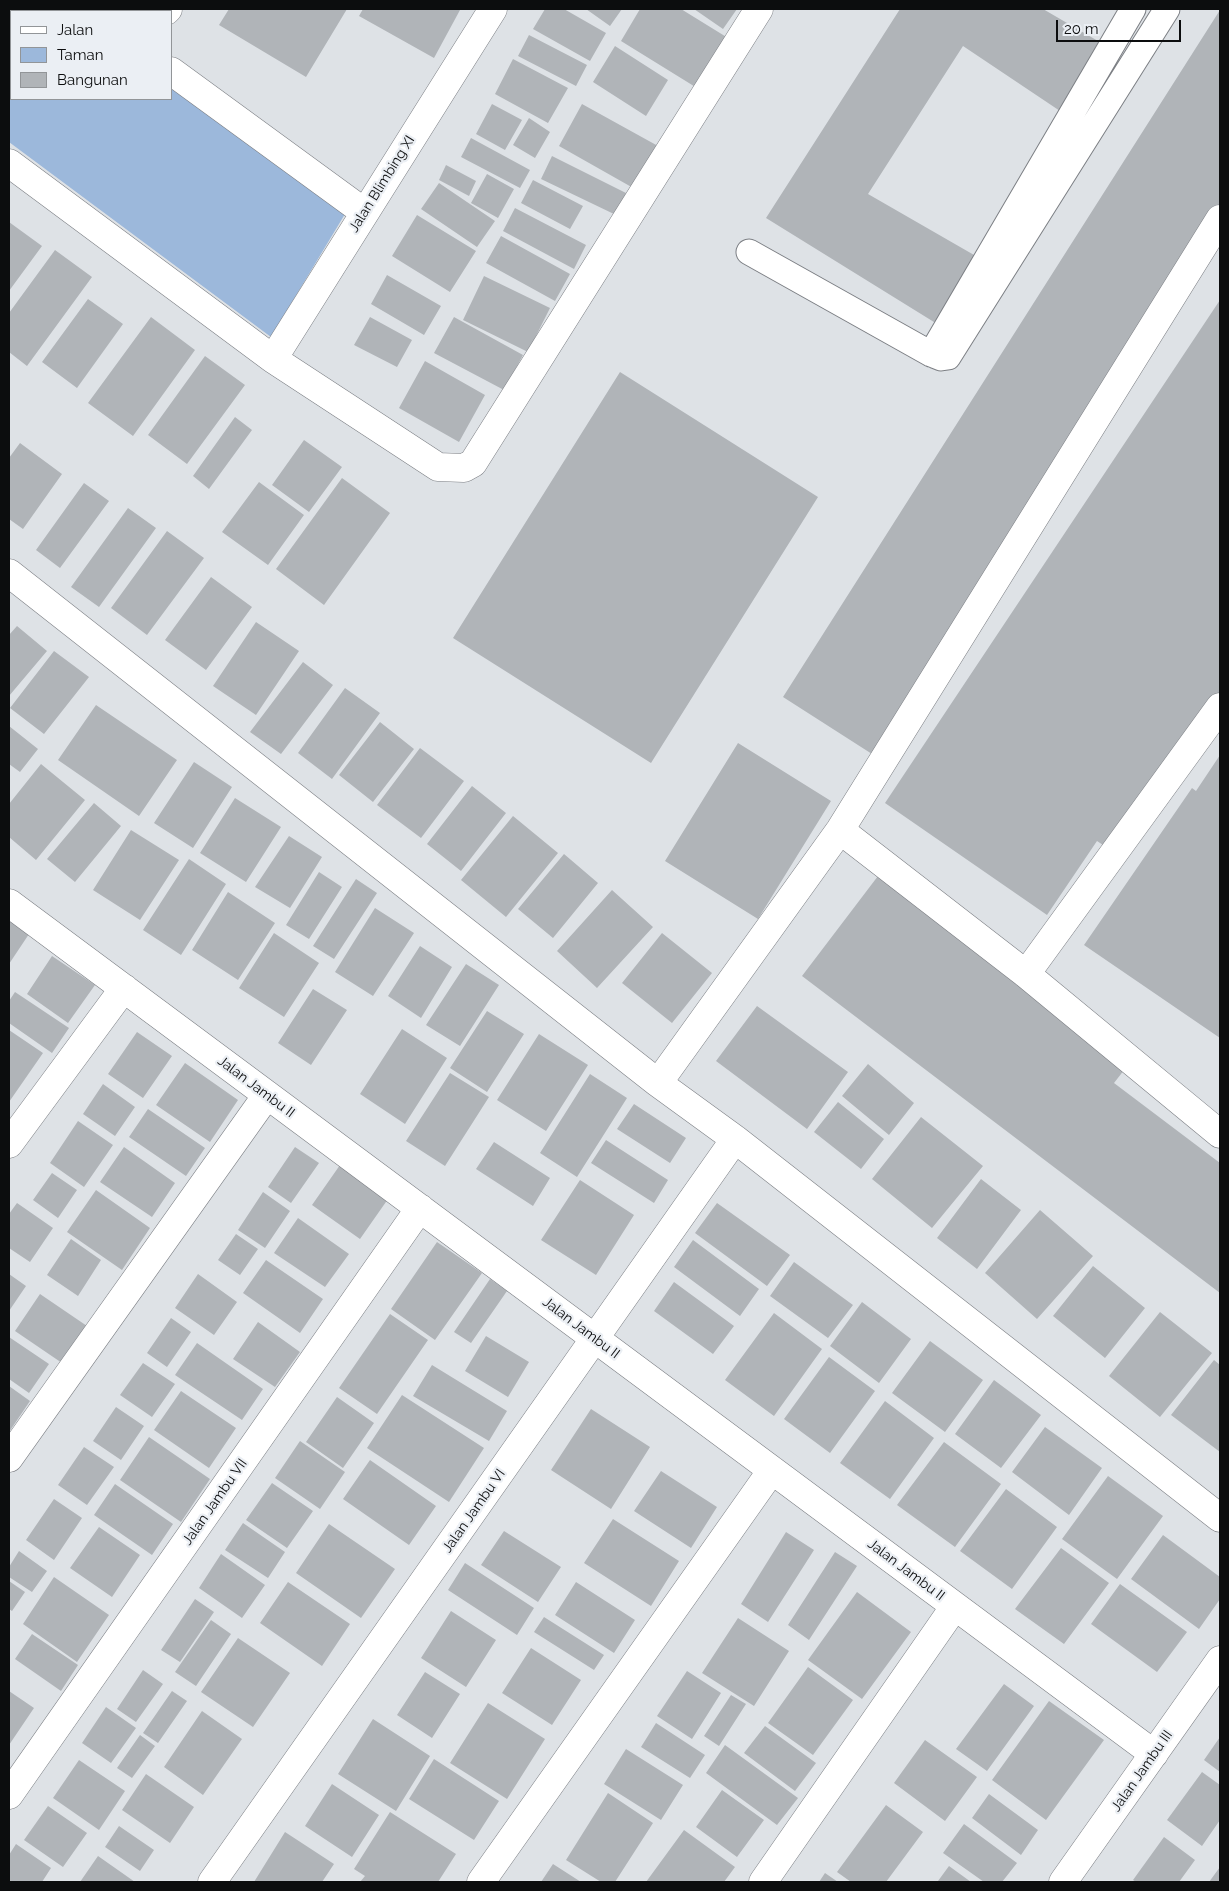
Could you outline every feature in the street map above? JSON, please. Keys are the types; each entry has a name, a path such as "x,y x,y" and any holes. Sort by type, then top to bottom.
{"street":[{"name":"Jalan Blimbing XI","path":"273,359 493,9"},
{"path":"9,164 273,359 438,467 464,468 473,463 759,9"},
{"path":"172,73 364,212"},
{"path":"658,1083 840,830 1220,219"},
{"path":"9,573 658,1083 735,1140 1220,1518"},
{"path":"1026,974 1220,707"},
{"path":"840,830 1216,1121"},
{"name":"Jalan Jambu II","path":"9,903 1154,1754"},
{"path":"9,1144 124,988"},
{"path":"9,1458 268,1095"},
{"name":"Jalan Jambu VI","path":"212,1882 735,1140"},
{"name":"Jalan Jambu VII","path":"9,1795 420,1208"},
{"path":"481,1882 772,1470"},
{"path":"763,1882 956,1606"},
{"name":"Jalan Jambu III","path":"1063,1882 1220,1660"}],"lane":[{"path":"931,354 1133,9"},
{"path":"749,252 931,354 943,358 948,357 1167,9"}],"green space":[{"path":"9,9 64,9 66,10 10,10 10,100 172,100 172,88 345,214 271,337 9,142"}],"building":[{"path":"229,9 347,9 306,77 219,25"},
{"path":"363,9 460,10 434,58 359,16"},
{"path":"545,9 564,9 606,33 590,61 533,29"},
{"path":"586,9 622,9 610,26"},
{"path":"640,9 681,9 728,38 697,88 621,41"},
{"path":"694,9 737,9 723,29"},
{"path":"900,9 1043,9 1110,48 1066,115 963,46 868,194 981,259 942,327 766,218"},
{"path":"1220,10 1220,208 872,754 783,697"},
{"path":"529,35 587,65 576,86 518,56"},
{"path":"615,46 668,80 646,116 593,82"},
{"path":"513,59 568,88 548,123 495,94"},
{"path":"492,104 522,120 505,150 476,134"},
{"path":"582,104 658,146 635,189 559,146"},
{"path":"529,118 550,132 535,158 513,145"},
{"path":"471,138 530,170 520,188 461,157"},
{"path":"552,156 626,193 616,215 541,179"},
{"path":"446,165 476,181 469,196 439,180"},
{"path":"487,174 514,189 498,218 471,203"},
{"path":"533,180 583,206 570,229 521,203"},
{"path":"439,183 495,221 477,247 421,209"},
{"path":"515,208 586,245 574,269 503,231"},
{"path":"417,215 476,251 450,292 392,256"},
{"path":"9,222 42,246 9,291"},
{"path":"501,236 570,274 555,301 486,263"},
{"path":"55,250 92,277 27,366 9,352 9,313"},
{"path":"387,275 441,306 424,335 371,304"},
{"path":"484,276 550,308 528,352 463,320"},
{"path":"88,299 123,324 77,388 42,362"},
{"path":"1220,300 1220,693 1109,849 1097,841 1047,915 885,803"},
{"path":"151,317 195,350 133,436 88,403"},
{"path":"370,317 412,340 397,367 354,345"},
{"path":"454,317 523,355 504,390 434,353"},
{"path":"205,356 245,385 187,464 148,435"},
{"path":"425,361 485,395 459,442 399,408"},
{"path":"620,372 818,497 651,763 453,638"},
{"path":"235,417 252,430 209,489 193,476"},
{"path":"304,440 342,467 309,512 272,485"},
{"path":"20,443 62,474 23,529 9,519 9,458"},
{"path":"342,478 390,513 324,605 276,569"},
{"path":"259,482 304,515 268,565 222,532"},
{"path":"84,483 109,501 60,568 36,550"},
{"path":"128,508 156,528 99,607 71,587"},
{"path":"167,531 204,558 147,635 111,608"},
{"path":"211,577 252,607 206,670 165,640"},
{"path":"256,622 299,651 256,715 213,686"},
{"path":"17,626 47,651 9,696 9,635"},
{"path":"54,651 89,677 44,734 10,708"},
{"path":"303,662 333,685 281,754 250,732"},
{"path":"345,688 380,713 332,779 298,753"},
{"path":"96,705 177,760 139,816 58,760"},
{"path":"380,722 414,749 373,802 339,775"},
{"path":"9,726 38,749 20,772 9,764"},
{"path":"738,743 831,801 758,919 665,861"},
{"path":"420,748 464,781 421,838 377,805"},
{"path":"1220,755 1220,1038 1084,945 1192,788 1196,791"},
{"path":"194,762 232,787 193,848 154,823"},
{"path":"41,764 85,800 36,860 9,837 9,804"},
{"path":"472,786 506,813 461,871 427,844"},
{"path":"235,798 281,827 246,882 200,853"},
{"path":"94,803 121,826 75,882 47,859"},
{"path":"513,816 558,853 506,917 461,880"},
{"path":"131,830 179,860 140,920 93,890"},
{"path":"289,836 322,857 290,908 255,887"},
{"path":"564,854 598,883 553,938 518,909"},
{"path":"189,859 226,884 181,955 143,930"},
{"path":"319,872 342,887 309,939 286,925"},
{"path":"878,876 1128,1065 1114,1083 1220,1163 1220,1293 802,976"},
{"path":"356,879 377,893 334,959 313,946"},
{"path":"612,890 653,927 597,988 557,951"},
{"path":"228,892 275,923 238,980 192,950"},
{"path":"375,908 414,933 373,996 335,972"},
{"path":"9,916 31,931 9,964"},
{"path":"274,933 319,963 284,1017 239,988"},
{"path":"662,933 712,973 672,1023 622,983"},
{"path":"420,946 452,967 421,1018 388,996"},
{"path":"52,956 95,985 68,1023 27,994"},
{"path":"466,964 499,985 460,1046 426,1025"},
{"path":"313,989 347,1010 311,1065 278,1043"},
{"path":"15,992 69,1028 52,1053 9,1023 9,1001"},
{"path":"757,1006 848,1072 807,1129 716,1061"},
{"path":"487,1011 524,1034 487,1092 450,1068"},
{"path":"402,1029 447,1058 405,1124 360,1094"},
{"path":"9,1030 43,1053 9,1102"},
{"path":"137,1032 172,1056 143,1098 108,1074"},
{"path":"539,1034 588,1065 546,1131 497,1100"},
{"path":"185,1063 238,1100 210,1142 156,1105"},
{"path":"868,1064 914,1103 889,1135 842,1096"},
{"path":"450,1073 489,1097 445,1166 406,1141"},
{"path":"590,1074 627,1098 577,1177 540,1153"},
{"path":"103,1084 135,1107 115,1136 83,1114"},
{"path":"838,1102 884,1139 861,1169 814,1132"},
{"path":"634,1104 686,1138 670,1163 617,1129"},
{"path":"148,1109 205,1148 186,1176 129,1137"},
{"path":"921,1117 983,1166 932,1228 872,1179"},
{"path":"78,1121 113,1145 84,1187 50,1163"},
{"path":"606,1140 668,1180 654,1203 591,1163"},
{"path":"494,1142 550,1178 533,1206 476,1169"},
{"path":"124,1147 175,1183 152,1217 100,1182"},
{"path":"295,1147 319,1163 291,1203 268,1187"},
{"path":"340,1165 388,1199 360,1239 312,1205"},
{"path":"52,1173 77,1190 58,1218 33,1200"},
{"path":"981,1179 1021,1210 977,1269 937,1238"},
{"path":"580,1180 634,1215 596,1275 541,1240"},
{"path":"96,1190 150,1228 122,1270 67,1232"},
{"path":"263,1192 290,1211 265,1248 238,1230"},
{"path":"17,1203 53,1228 30,1262 9,1248 9,1214"},
{"path":"717,1203 790,1255 767,1286 695,1233"},
{"path":"1040,1210 1093,1256 1037,1319 985,1273"},
{"path":"298,1218 349,1254 325,1287 274,1253"},
{"path":"236,1234 258,1249 240,1275 218,1260"},
{"path":"71,1239 101,1260 78,1296 47,1275"},
{"path":"693,1240 759,1289 740,1316 674,1267"},
{"path":"437,1242 482,1273 435,1340 391,1309"},
{"path":"266,1260 323,1299 300,1333 243,1293"},
{"path":"794,1262 853,1305 828,1338 770,1296"},
{"path":"1093,1266 1145,1308 1105,1358 1053,1316"},
{"path":"9,1274 26,1286 9,1311"},
{"path":"198,1274 237,1302 214,1335 175,1308"},
{"path":"490,1279 507,1291 471,1343 454,1332"},
{"path":"674,1282 734,1326 713,1354 654,1311"},
{"path":"40,1294 87,1326 62,1363 15,1331"},
{"path":"862,1302 911,1339 879,1383 830,1346"},
{"path":"1160,1312 1212,1353 1160,1417 1109,1376"},
{"path":"774,1313 822,1349 774,1416 725,1380"},
{"path":"390,1314 428,1340 377,1414 339,1388"},
{"path":"171,1318 191,1332 167,1367 147,1353"},
{"path":"258,1322 300,1352 275,1387 233,1359"},
{"path":"486,1336 529,1362 508,1397 465,1371"},
{"path":"9,1337 49,1364 29,1393 9,1379"},
{"path":"930,1341 983,1380 945,1432 892,1393"},
{"path":"197,1343 263,1389 242,1420 175,1375"},
{"path":"829,1357 875,1391 830,1453 784,1419"},
{"path":"1214,1360 1220,1365 1220,1452 1171,1415"},
{"path":"143,1363 175,1384 152,1417 120,1395"},
{"path":"432,1365 507,1411 489,1441 413,1396"},
{"path":"994,1380 1041,1415 1001,1468 955,1434"},
{"path":"9,1386 30,1401 9,1432"},
{"path":"181,1391 236,1428 209,1468 154,1430"},
{"path":"402,1395 484,1448 449,1502 367,1448"},
{"path":"337,1397 374,1423 343,1468 306,1442"},
{"path":"885,1401 934,1438 890,1499 840,1463"},
{"path":"116,1407 144,1426 121,1460 93,1441"},
{"path":"591,1409 650,1447 611,1509 551,1470"},
{"path":"1045,1427 1102,1468 1069,1515 1012,1472"},
{"path":"149,1437 210,1479 181,1522 120,1480"},
{"path":"300,1441 345,1472 320,1509 275,1478"},
{"path":"944,1442 1001,1484 955,1547 897,1505"},
{"path":"84,1447 114,1467 87,1505 58,1485"},
{"path":"370,1460 436,1506 409,1545 343,1499"},
{"path":"661,1471 717,1507 691,1548 634,1511"},
{"path":"1108,1476 1163,1516 1117,1579 1062,1539"},
{"path":"272,1483 313,1511 287,1548 246,1520"},
{"path":"115,1484 173,1524 152,1555 94,1515"},
{"path":"1006,1489 1057,1527 1012,1589 960,1551"},
{"path":"54,1499 82,1518 54,1560 26,1540"},
{"path":"613,1519 679,1561 651,1606 584,1563"},
{"path":"243,1523 285,1552 268,1578 225,1550"},
{"path":"329,1524 395,1569 361,1618 296,1573"},
{"path":"99,1527 140,1555 112,1597 70,1568"},
{"path":"504,1531 561,1567 538,1602 481,1565"},
{"path":"786,1532 814,1550 768,1622 741,1604"},
{"path":"1163,1535 1220,1577 1220,1599 1199,1629 1131,1579"},
{"path":"1061,1548 1109,1583 1064,1644 1015,1609"},
{"path":"19,1551 47,1571 32,1592 9,1577 9,1567"},
{"path":"835,1552 857,1566 809,1640 788,1625"},
{"path":"221,1554 265,1585 242,1618 199,1588"},
{"path":"465,1563 534,1608 517,1635 448,1590"},
{"path":"54,1577 109,1615 77,1662 23,1624"},
{"path":"9,1581 25,1592 12,1611 9,1609"},
{"path":"288,1582 350,1624 322,1666 260,1623"},
{"path":"576,1582 635,1620 614,1653 555,1615"},
{"path":"1120,1584 1187,1632 1157,1672 1091,1624"},
{"path":"857,1592 911,1632 862,1699 808,1660"},
{"path":"195,1599 214,1612 180,1662 161,1650"},
{"path":"451,1611 496,1640 466,1687 421,1658"},
{"path":"544,1617 604,1655 594,1670 534,1632"},
{"path":"738,1618 789,1651 754,1706 702,1673"},
{"path":"211,1620 231,1634 196,1686 175,1672"},
{"path":"32,1634 78,1665 61,1691 15,1659"},
{"path":"238,1638 290,1673 253,1727 201,1692"},
{"path":"531,1648 581,1680 552,1725 502,1693"},
{"path":"808,1667 853,1700 813,1755 768,1723"},
{"path":"143,1670 163,1684 136,1722 117,1709"},
{"path":"687,1671 721,1693 692,1739 657,1716"},
{"path":"425,1672 460,1694 432,1738 397,1715"},
{"path":"1004,1684 1034,1706 987,1771 956,1749"},
{"path":"9,1691 34,1708 9,1745"},
{"path":"172,1691 187,1701 158,1743 143,1733"},
{"path":"731,1695 746,1704 719,1746 704,1736"},
{"path":"1049,1701 1104,1740 1046,1820 992,1780"},
{"path":"488,1703 545,1739 507,1799 450,1763"},
{"path":"106,1707 136,1728 111,1763 82,1743"},
{"path":"202,1711 242,1739 203,1795 164,1767"},
{"path":"373,1719 430,1756 396,1811 338,1774"},
{"path":"656,1723 705,1755 690,1778 641,1747"},
{"path":"765,1726 816,1763 795,1791 744,1753"},
{"path":"140,1735 155,1746 132,1778 117,1768"},
{"path":"1220,1737 1220,1772 1204,1760"},
{"path":"925,1740 977,1777 945,1821 894,1783"},
{"path":"725,1745 798,1798 777,1825 706,1773"},
{"path":"626,1749 683,1785 661,1820 604,1784"},
{"path":"434,1759 499,1801 474,1840 409,1799"},
{"path":"79,1760 125,1791 99,1830 53,1798"},
{"path":"1202,1772 1220,1785 1220,1820 1202,1846 1167,1820"},
{"path":"146,1774 194,1807 170,1843 122,1810"},
{"path":"332,1784 379,1815 352,1857 305,1826"},
{"path":"722,1790 764,1820 737,1857 696,1827"},
{"path":"608,1793 653,1823 615,1882 601,1882 566,1860"},
{"path":"989,1794 1038,1830 1021,1855 972,1818"},
{"path":"886,1805 923,1832 886,1882 851,1882 837,1872"},
{"path":"48,1806 87,1833 63,1867 24,1840"},
{"path":"390,1812 456,1854 438,1882 360,1882 365,1876 354,1869"},
{"path":"964,1824 1017,1863 1002,1882 984,1882 943,1853"},
{"path":"119,1826 154,1850 140,1871 105,1847"},
{"path":"684,1830 735,1867 724,1882 646,1882"},
{"path":"285,1832 334,1864 322,1882 254,1882"},
{"path":"1164,1837 1195,1860 1179,1882 1136,1882 1133,1880"},
{"path":"16,1844 51,1868 42,1882 12,1882 9,1880 9,1855"},
{"path":"98,1856 135,1882 80,1882"},
{"path":"553,1864 581,1882 541,1882"},
{"path":"949,1866 971,1882 938,1881"},
{"path":"1220,1867 1220,1882 1209,1882"},
{"path":"825,1873 838,1882 819,1882"}]}
